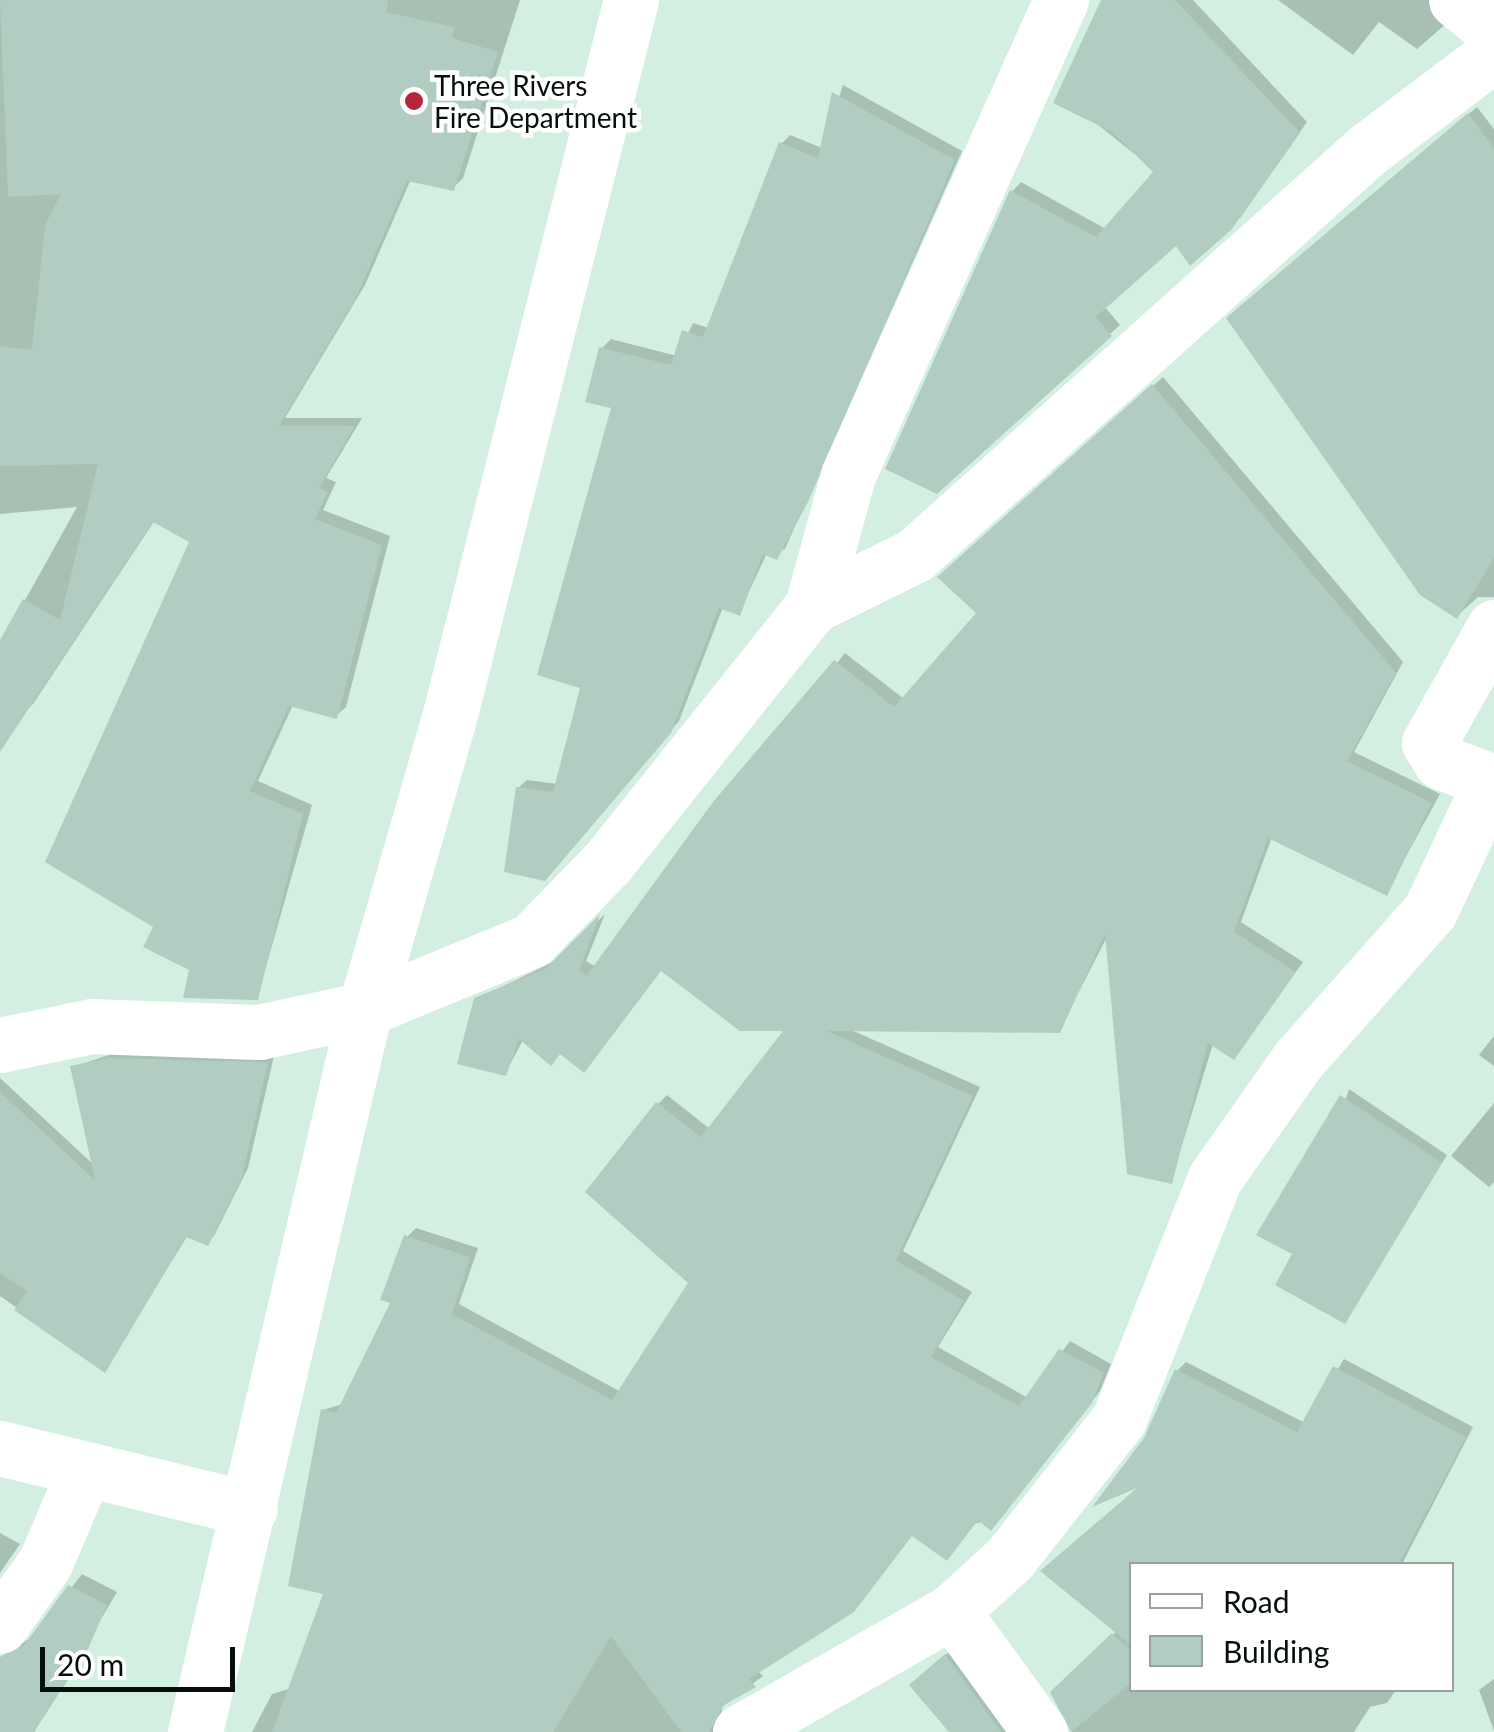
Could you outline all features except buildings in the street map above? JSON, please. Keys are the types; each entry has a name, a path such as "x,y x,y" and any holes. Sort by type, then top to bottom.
{"street":[{"path":"195,1732 365,1009 448,722 631,0"},
{"path":"0,1045 92,1026 259,1032 365,1009 532,940 608,863 812,606 848,475 1061,0"},
{"path":"1456,0 1494,30"},
{"path":"812,606 915,555 1367,150 1494,54"},
{"path":"740,1732 952,1611 1010,1558 1119,1419 1215,1178 1363,986 1430,911 1493,781 1441,762 1429,744 1494,626"},
{"path":"0,1448 250,1509"},
{"path":"0,1626 45,1563 85,1469"},
{"path":"952,1611 1040,1732"}],"place":[{"name":"Three Rivers Fire Department","path":"414,101"}]}
